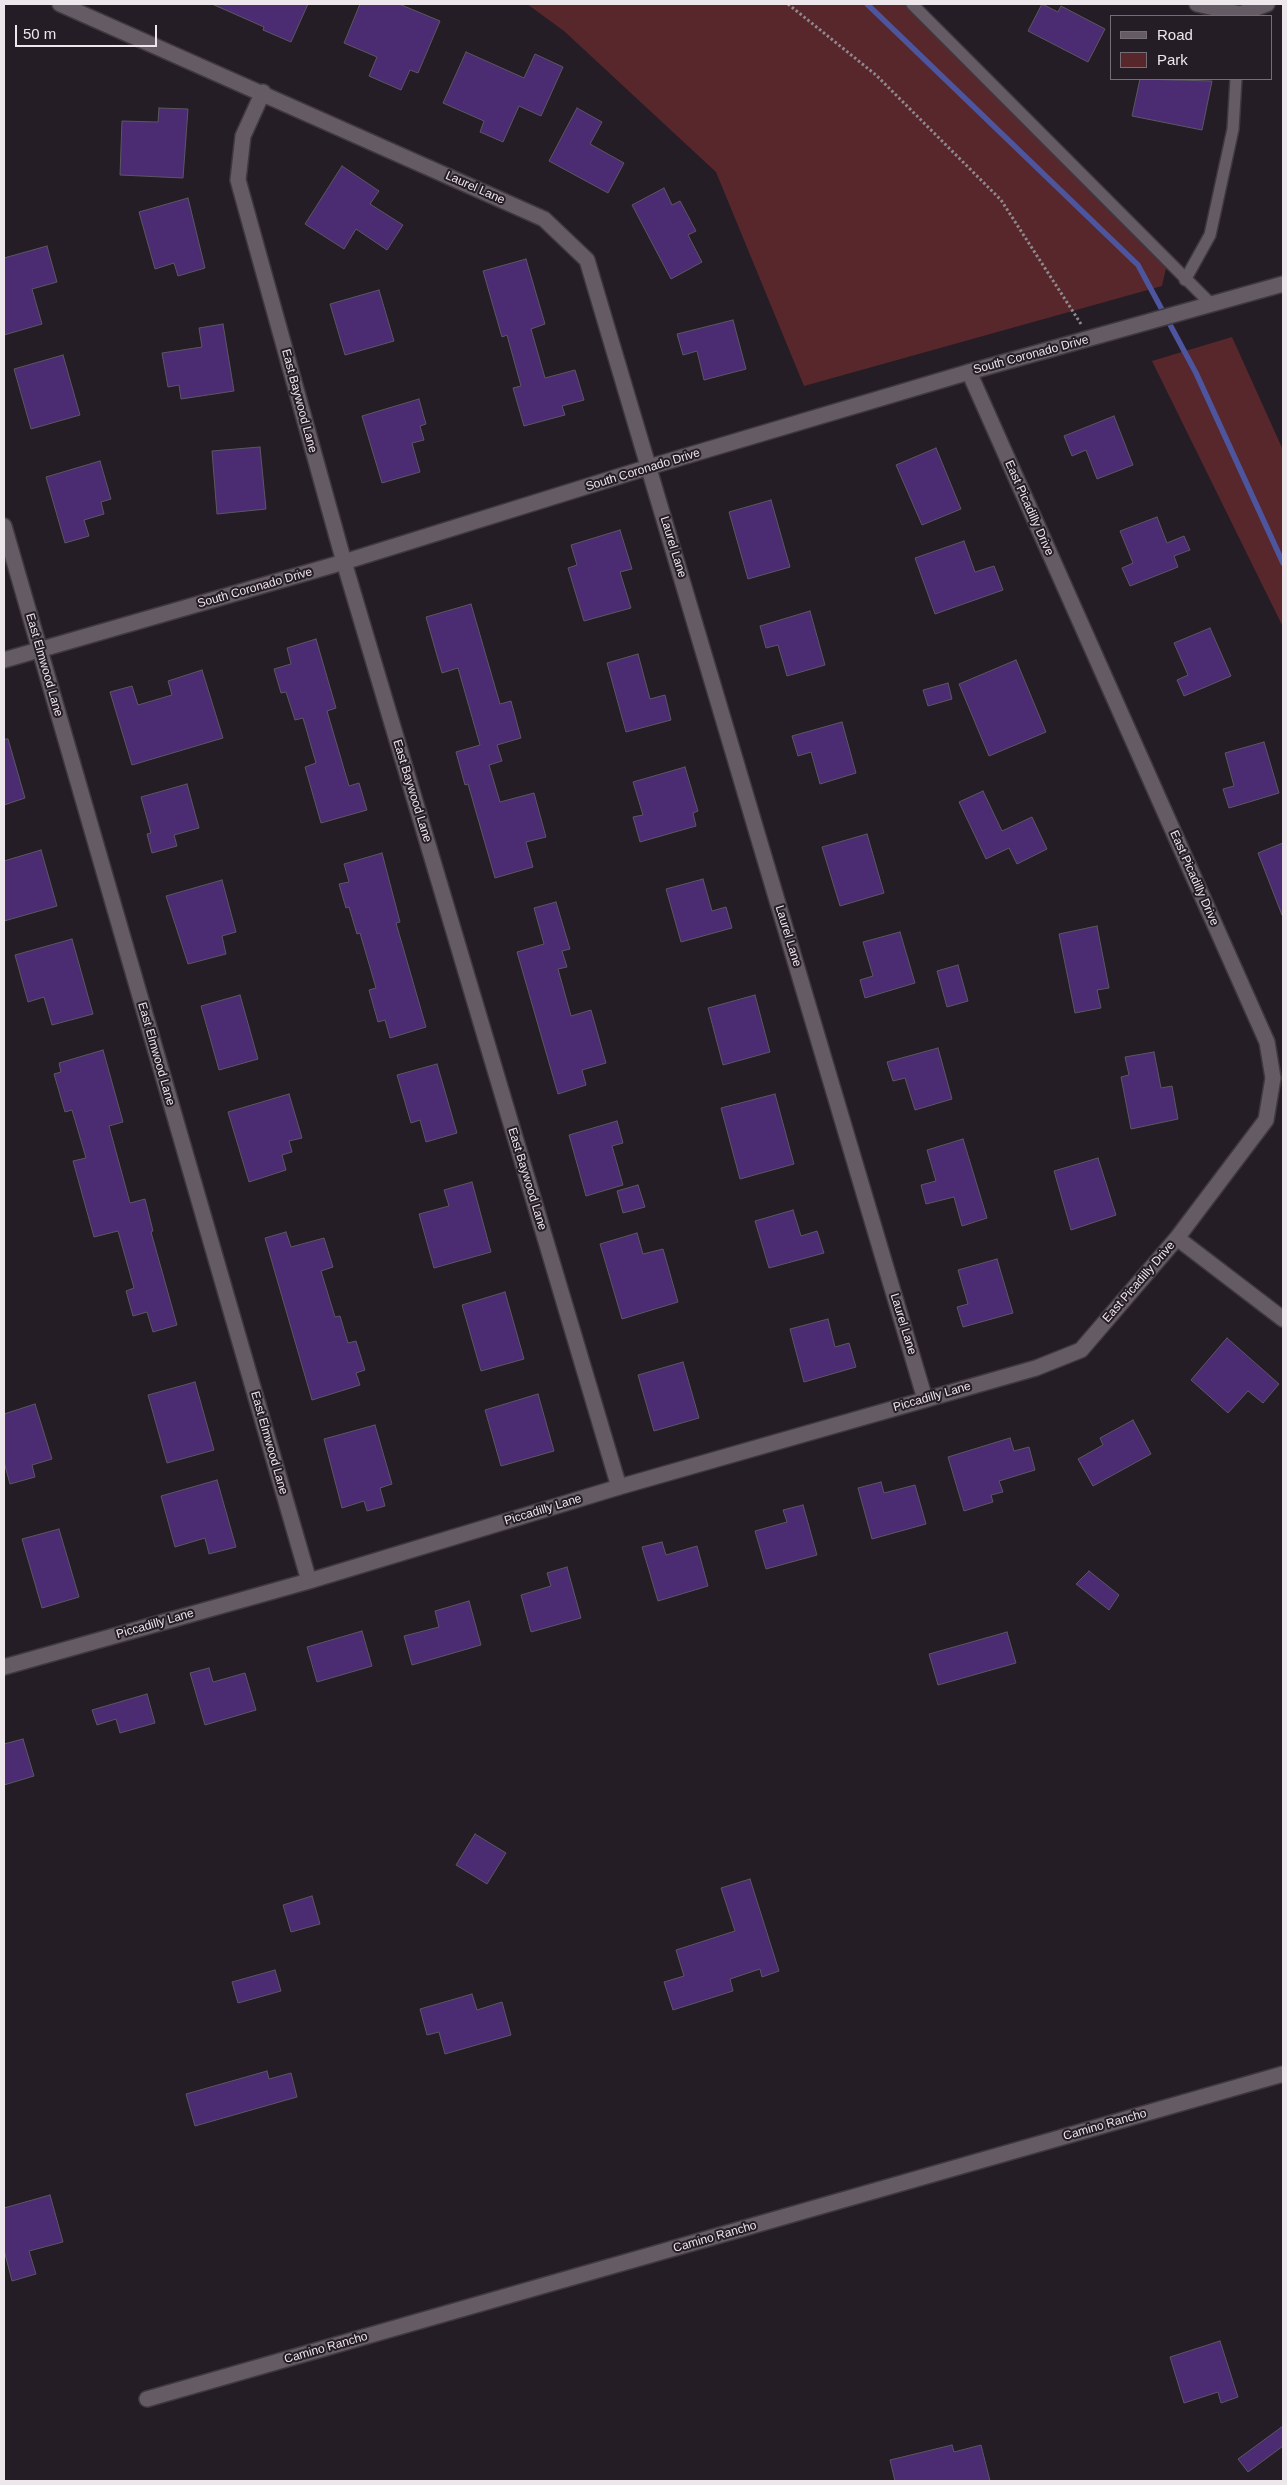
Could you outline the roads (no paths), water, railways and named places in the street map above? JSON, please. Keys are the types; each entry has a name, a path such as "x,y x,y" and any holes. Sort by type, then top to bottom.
{"street":[{"name":"Laurel Lane","path":"60,4 263,92 544,219 587,260 925,1400"},
{"path":"1197,4 1240,15 1267,4"},
{"name":"East Baywood Lane","path":"263,92 243,136 238,180 344,562 619,1487"},
{"name":"South Coronado Drive","path":"4,660 344,562 649,467 969,372 1283,284"},
{"name":"East Picadilly Drive","path":"969,372 1266,1042 1273,1078 1266,1120 1177,1238 1081,1350"},
{"name":"East Elmwood Lane","path":"4,526 308,1581"},
{"path":"1177,1238 1283,1318"},
{"name":"Piccadilly Lane","path":"4,1666 308,1581 619,1487 1036,1368 1081,1350"},
{"name":"Camino Rancho","path":"147,2399 1283,2074"}],"lane":[{"path":"912,4 1185,280 1204,307"},
{"path":"1185,280 1210,235 1234,129 1236,80"}],"waterway":[{"path":"867,4 1138,265 1196,373 1283,563"}]}
